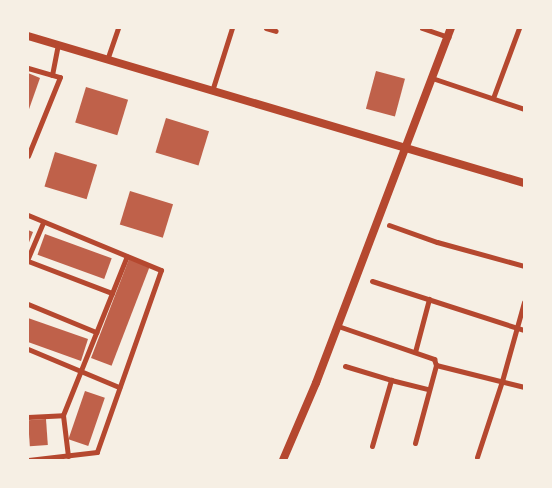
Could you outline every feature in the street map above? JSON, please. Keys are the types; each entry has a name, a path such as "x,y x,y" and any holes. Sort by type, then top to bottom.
{"street":[{"path":"107,60 118,28"},
{"path":"212,90 232,28"},
{"path":"266,28 276,31"},
{"path":"422,28 448,37"},
{"path":"283,460 338,326 451,28"},
{"path":"493,98 519,28"},
{"path":"28,36 524,183"},
{"path":"52,75 58,45"},
{"path":"28,68 60,77 28,156"},
{"path":"432,78 524,109"},
{"path":"28,215 161,270 97,452 28,460"},
{"path":"44,222 28,259 112,293"},
{"path":"389,225 437,242 524,266"},
{"path":"68,456 63,415 127,256"},
{"path":"372,281 524,330"},
{"path":"415,352 429,299"},
{"path":"477,457 502,381 524,302"},
{"path":"28,304 96,332"},
{"path":"338,326 434,359 436,365 415,443"},
{"path":"28,349 119,388"},
{"path":"436,365 524,387"},
{"path":"345,366 428,389"},
{"path":"372,446 391,380"},
{"path":"28,417 63,415"}],"building":[{"path":"376,71 405,79 395,116 366,109"},
{"path":"28,73 40,78 28,112"},
{"path":"86,87 128,100 117,135 75,122"},
{"path":"166,118 209,131 199,166 155,152"},
{"path":"55,152 97,165 87,199 44,186"},
{"path":"130,191 173,204 163,238 120,224"},
{"path":"28,230 33,232 28,245"},
{"path":"45,234 112,258 104,279 37,255"},
{"path":"129,259 150,267 112,366 91,358"},
{"path":"28,318 88,339 81,361 28,342"},
{"path":"85,391 105,398 88,446 68,439"},
{"path":"46,419 48,445 30,446 28,420"}]}
